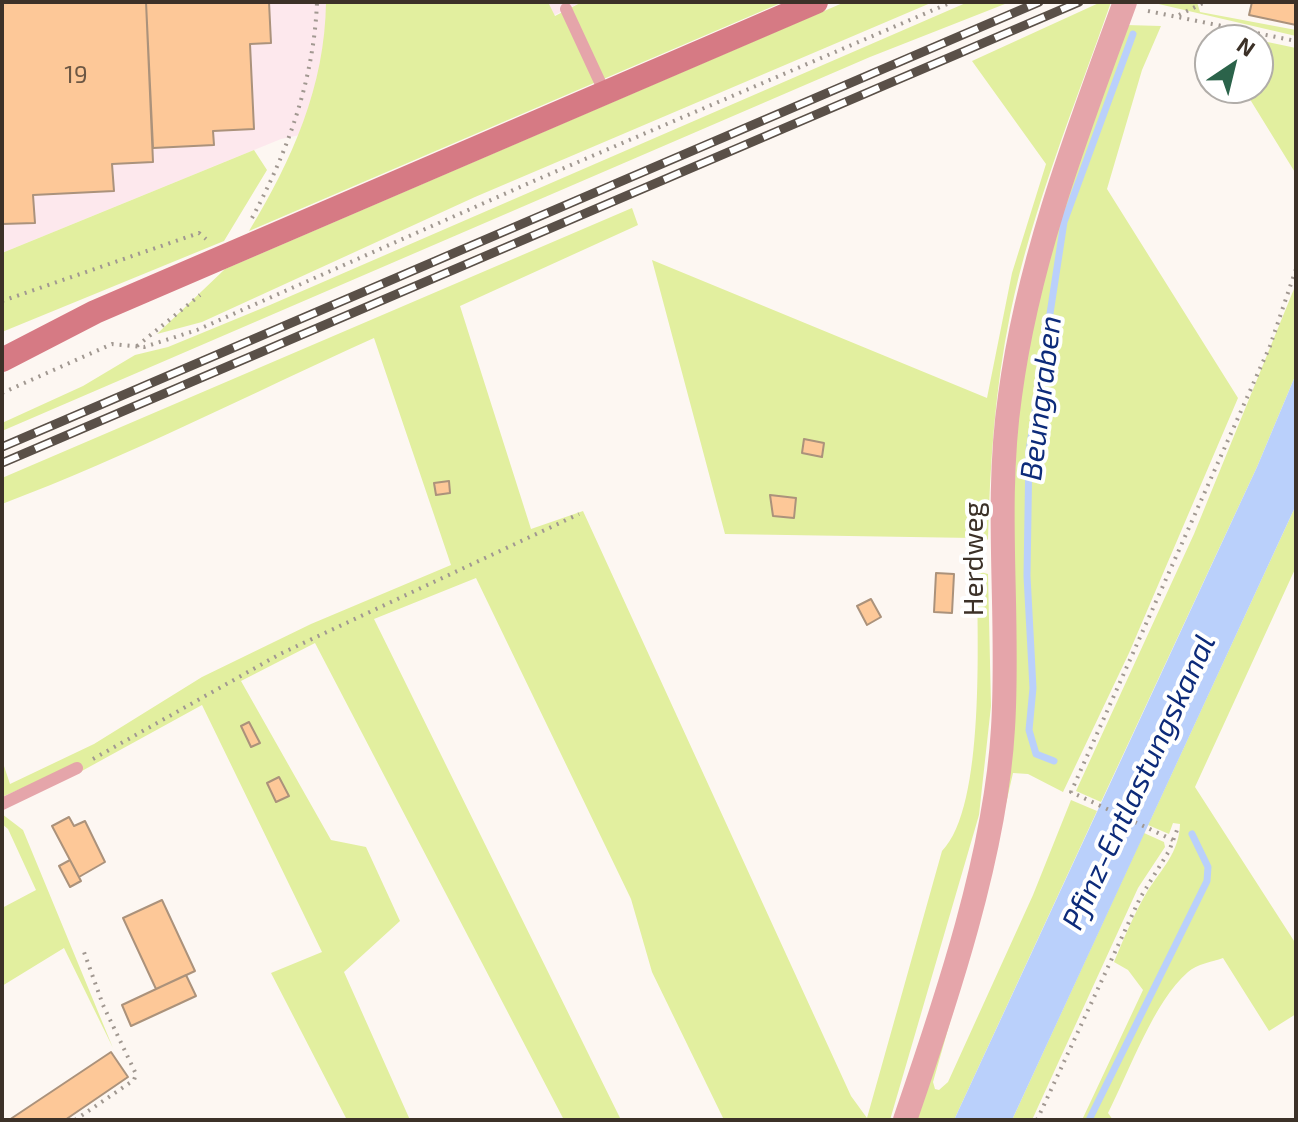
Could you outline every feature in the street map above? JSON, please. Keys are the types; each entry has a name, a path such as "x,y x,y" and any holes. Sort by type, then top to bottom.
{"main road":[{"path":"2,344 95,312 816,2"},
{"path":"2,360 95,312"}],"street":[{"name":"Herdweg","path":"905,1120 947,990 990,829 999,781 1005,682 1005,444 1018,342 1056,201 1123,7"}],"lane":[{"path":"566,9 605,93"},
{"path":"2,804 77,768"}],"path":[{"path":"2,301 199,233 228,256 259,205 289,140 310,58 317,2"},
{"path":"2,393 112,344 137,346 197,330 522,186 952,2"},
{"path":"1179,15 1205,2"},
{"path":"1123,7 1179,15 1296,41"},
{"path":"1173,840 1071,792 1270,346 1296,269"},
{"path":"137,346 206,291"},
{"path":"77,768 280,654 579,514"},
{"path":"1037,1120 1140,898 1177,830"},
{"path":"75,1120 134,1080 136,1074 103,1005 84,952"}],"shaded area":[{"path":"2,2 582,2 300,135 281,139 2,253"}],"green space":[{"path":"326,2 548,2 555,16 582,2 783,2 249,231 292,150 313,93 320,64"},
{"path":"845,2 933,2 475,197 202,322 157,334 225,269"},
{"path":"968,2 1010,2 870,57 2,431 2,423 83,386 135,355 168,347 270,305"},
{"path":"1101,2 1111,2 1042,197 1010,315 994,427 988,539 981,546 973,538 725,534 652,260 987,398 1012,273 1046,164 972,61"},
{"path":"1150,2 1197,2 1200,12 1264,24 1244,24"},
{"path":"1126,25 1161,26 1142,70 1107,189 1238,398 1129,653 1063,792 1028,774 1013,773 981,913 933,1082 935,1089 939,1090 948,1082 1033,895 1071,800 1097,811 954,1120 913,1120 996,842 1015,409 1031,320 1065,196"},
{"path":"1274,26 1296,30 1296,36 1274,31"},
{"path":"1274,43 1296,48 1296,174 1253,104 1274,104"},
{"path":"254,150 267,170 224,241 2,332 2,253"},
{"path":"632,208 638,225 460,306 531,529 583,511 851,1096 867,1118 942,851 956,829 966,798 976,718 977,571 988,574 991,706 979,815 890,1120 724,1120 652,972 631,899 476,578 374,619 621,1120 564,1120 315,643 241,681 331,840 366,847 400,921 344,972 410,1120 347,1120 271,973 322,952 202,705 80,772 34,783 2,797 2,760 10,784 94,744 202,677 311,624 451,565 374,338 143,445 2,504 2,478"},
{"path":"1296,284 1296,374 1257,467 1101,802 1076,791 1194,534"},
{"path":"1296,505 1296,567 1195,787 1296,944 1296,1014 1269,1031 1223,958 1196,967 1176,985 1153,1019 1108,1113 1113,1120 1082,1120 1143,990 1128,970 1114,962 1147,892 1177,843 1180,824 1173,823 1169,834 1148,825"},
{"path":"2,814 23,830 113,1048 64,948 2,986 2,908 36,890 8,829 2,824"},
{"path":"1144,833 1164,842 1165,847 1138,888 1032,1120 1012,1120"}],"water":[{"name":"Pfinz-Entlastungskanal","path":"1296,374 1296,505 1012,1120 954,1120 1257,467"}],"building":[{"path":"2,2 146,2 153,162 112,164 114,191 33,195 35,223 2,224"},
{"path":"146,2 269,2 271,43 250,44 254,129 213,131 214,145 153,148"},
{"path":"1252,2 1296,2 1296,25 1249,15"},
{"path":"804,439 824,443 822,457 802,453"},
{"path":"449,481 450,493 436,495 434,483"},
{"path":"770,495 796,498 794,518 773,516"},
{"path":"936,573 954,574 952,613 934,612"},
{"path":"871,599 881,617 867,625 857,606"},
{"path":"249,722 260,743 251,747 241,726"},
{"path":"279,777 289,796 276,802 267,783"},
{"path":"69,817 74,826 85,821 105,862 79,877 52,826"},
{"path":"70,860 81,881 70,887 59,866"},
{"path":"162,900 195,971 156,989 123,918"},
{"path":"186,975 196,996 131,1026 122,1005"},
{"path":"111,1052 128,1077 65,1120 9,1120"}],"waterway":[{"name":"Beungraben","path":"1054,761 1036,754 1029,730 1033,688 1027,576 1029,451 1064,222 1133,34"},
{"name":"Beungraben","path":"1089,1120 1207,881 1208,867 1192,834"}],"railway":[{"path":"2,447 1039,2"},
{"path":"2,463 1079,2"}]}
